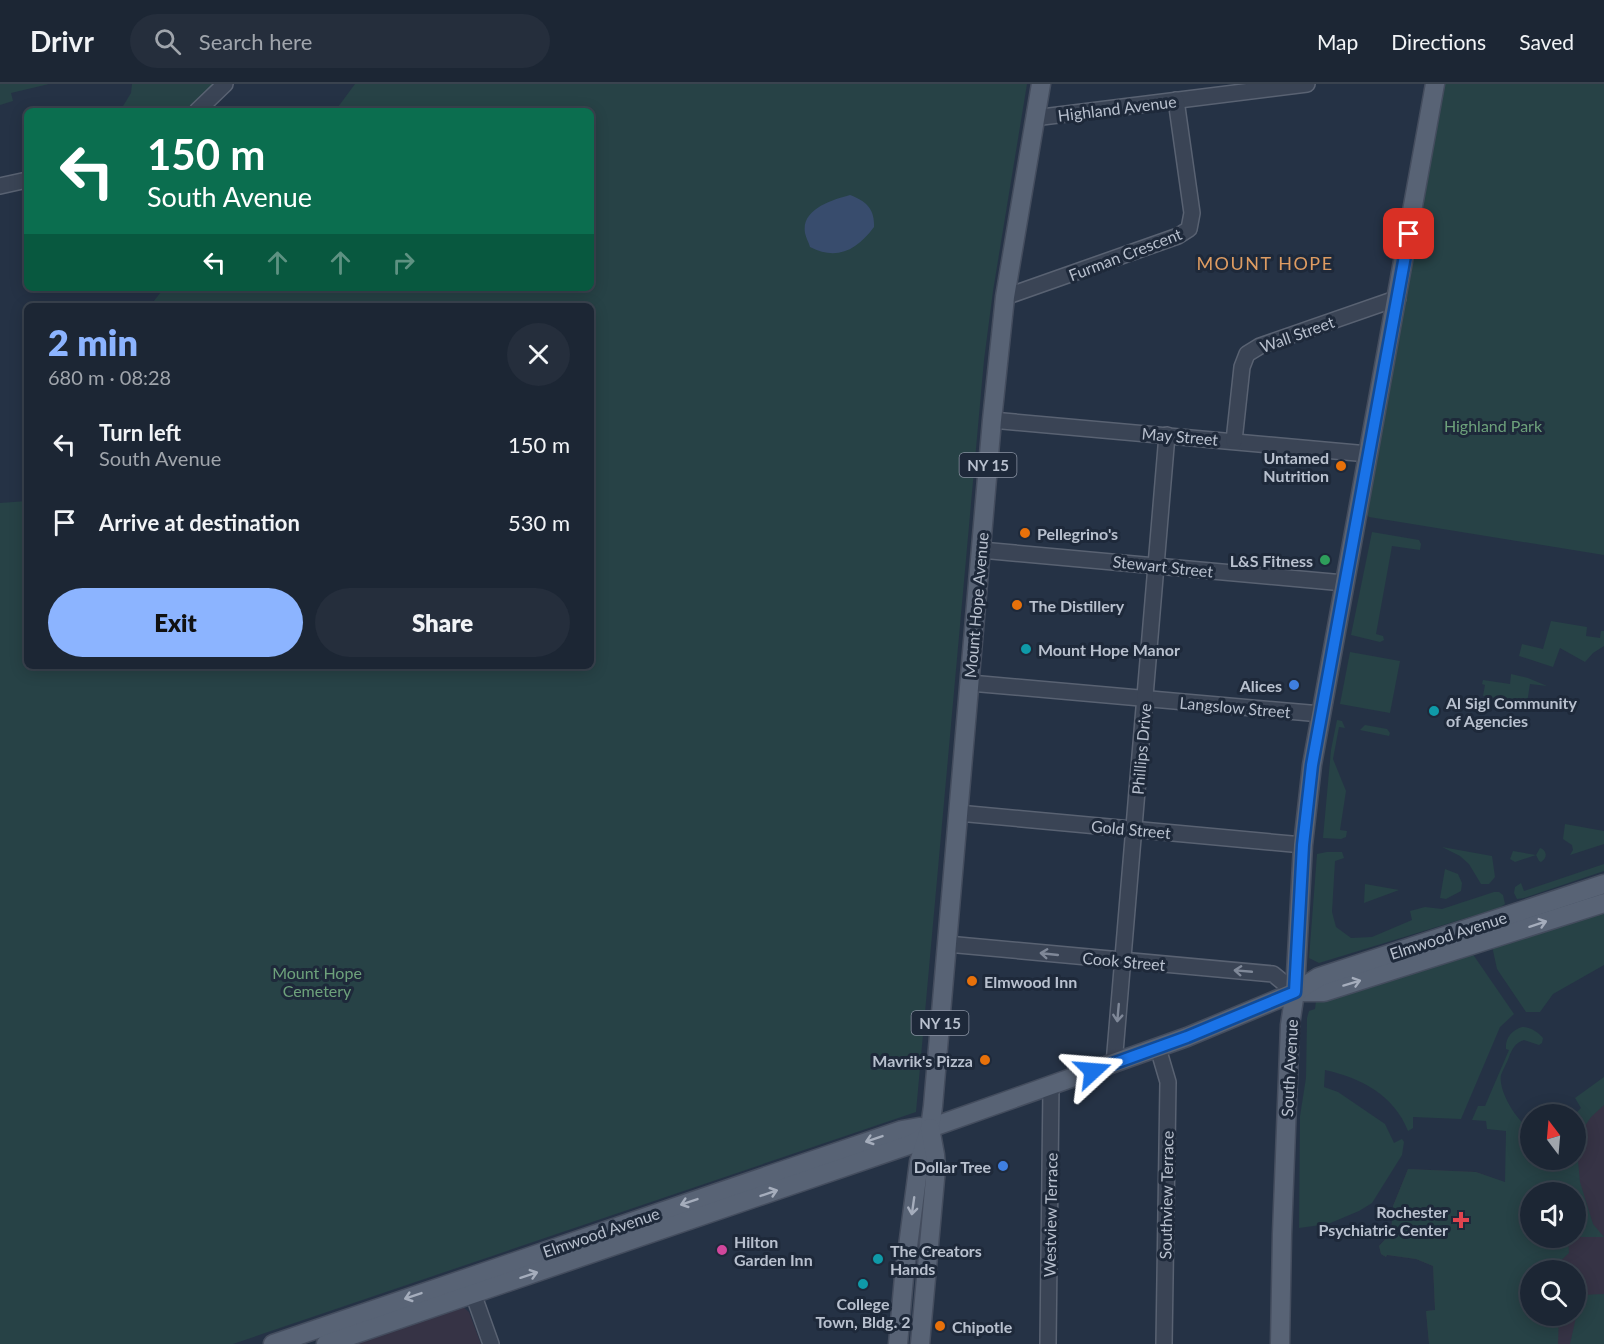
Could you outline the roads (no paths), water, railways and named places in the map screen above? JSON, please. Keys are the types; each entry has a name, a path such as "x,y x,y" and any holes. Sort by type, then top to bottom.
{"main road":[{"name":"Mount Hope Avenue","path":"898,1344 919,1162 930,1128 992,420 1005,297 1041,84"},
{"name":"South Avenue","path":"1280,1344 1290,1024 1295,992 1303,845 1312,765 1435,84"},
{"name":"Elmwood Avenue","path":"326,1344 471,1286 902,1130 930,1128 1158,1048 1295,992 1319,977 1604,884"},
{"name":"Elmwood Avenue","path":"1295,992 1324,992 1604,903"},
{"name":"Mount Hope Avenue","path":"920,1344 936,1162 930,1128"},
{"name":"Elmwood Avenue","path":"273,1344 471,1286"}],"street":[{"path":"200,108 225,84"},
{"name":"Highland Avenue","path":"1034,118 1307,84"},
{"name":"Furman Crescent","path":"1005,297 1178,236 1189,229 1192,213 1176,100"},
{"path":"0,186 24,181"},
{"name":"Wall Street","path":"1234,441 1242,367 1247,354 1260,346 1398,298"},
{"name":"May Street","path":"992,420 1368,454"},
{"name":"Phillips Drive","path":"1114,1064 1167,435"},
{"name":"Stewart Street","path":"981,550 1344,583"},
{"name":"Langslow Street","path":"970,683 1321,714"},
{"name":"Gold Street","path":"958,813 1303,845"},
{"name":"Cook Street","path":"947,945 1273,974 1295,992"},
{"name":"Southview Terrace","path":"1158,1048 1168,1082 1164,1344"},
{"name":"Westview Terrace","path":"1048,1344 1051,1086"},
{"path":"471,1286 491,1344"}],"water":[{"path":"850,195 868,206 873,215 874,227 861,242 846,251 829,253 810,247 805,233 808,218 819,207"}],"place":[{"name":"Untamed Nutrition","path":"1341,466"},
{"name":"Pellegrino's","path":"1025,533"},
{"name":"L&S Fitness","path":"1325,560"},
{"name":"The Distillery","path":"1017,605"},
{"name":"Mount Hope Manor","path":"1026,649"},
{"name":"Alices","path":"1294,685"},
{"name":"Al Sigl Community of Agencies","path":"1434,711"},
{"name":"Elmwood Inn","path":"972,981"},
{"name":"Mavrik's Pizza","path":"985,1060"},
{"name":"Dollar Tree","path":"1003,1166"},
{"name":"Rochester Psychiatric Center","path":"1461,1220"},
{"name":"Hilton Garden Inn","path":"722,1250"},
{"name":"The Creators Hands","path":"878,1259"},
{"name":"College Town, Bldg. 2","path":"863,1284"},
{"name":"Chipotle","path":"940,1326"}],"district":[{"name":"MOUNT HOPE","path":"1265,263"}],"park label":[{"name":"Highland Park","path":"1493,425"},
{"name":"Mount Hope Cemetery","path":"317,981"}]}
